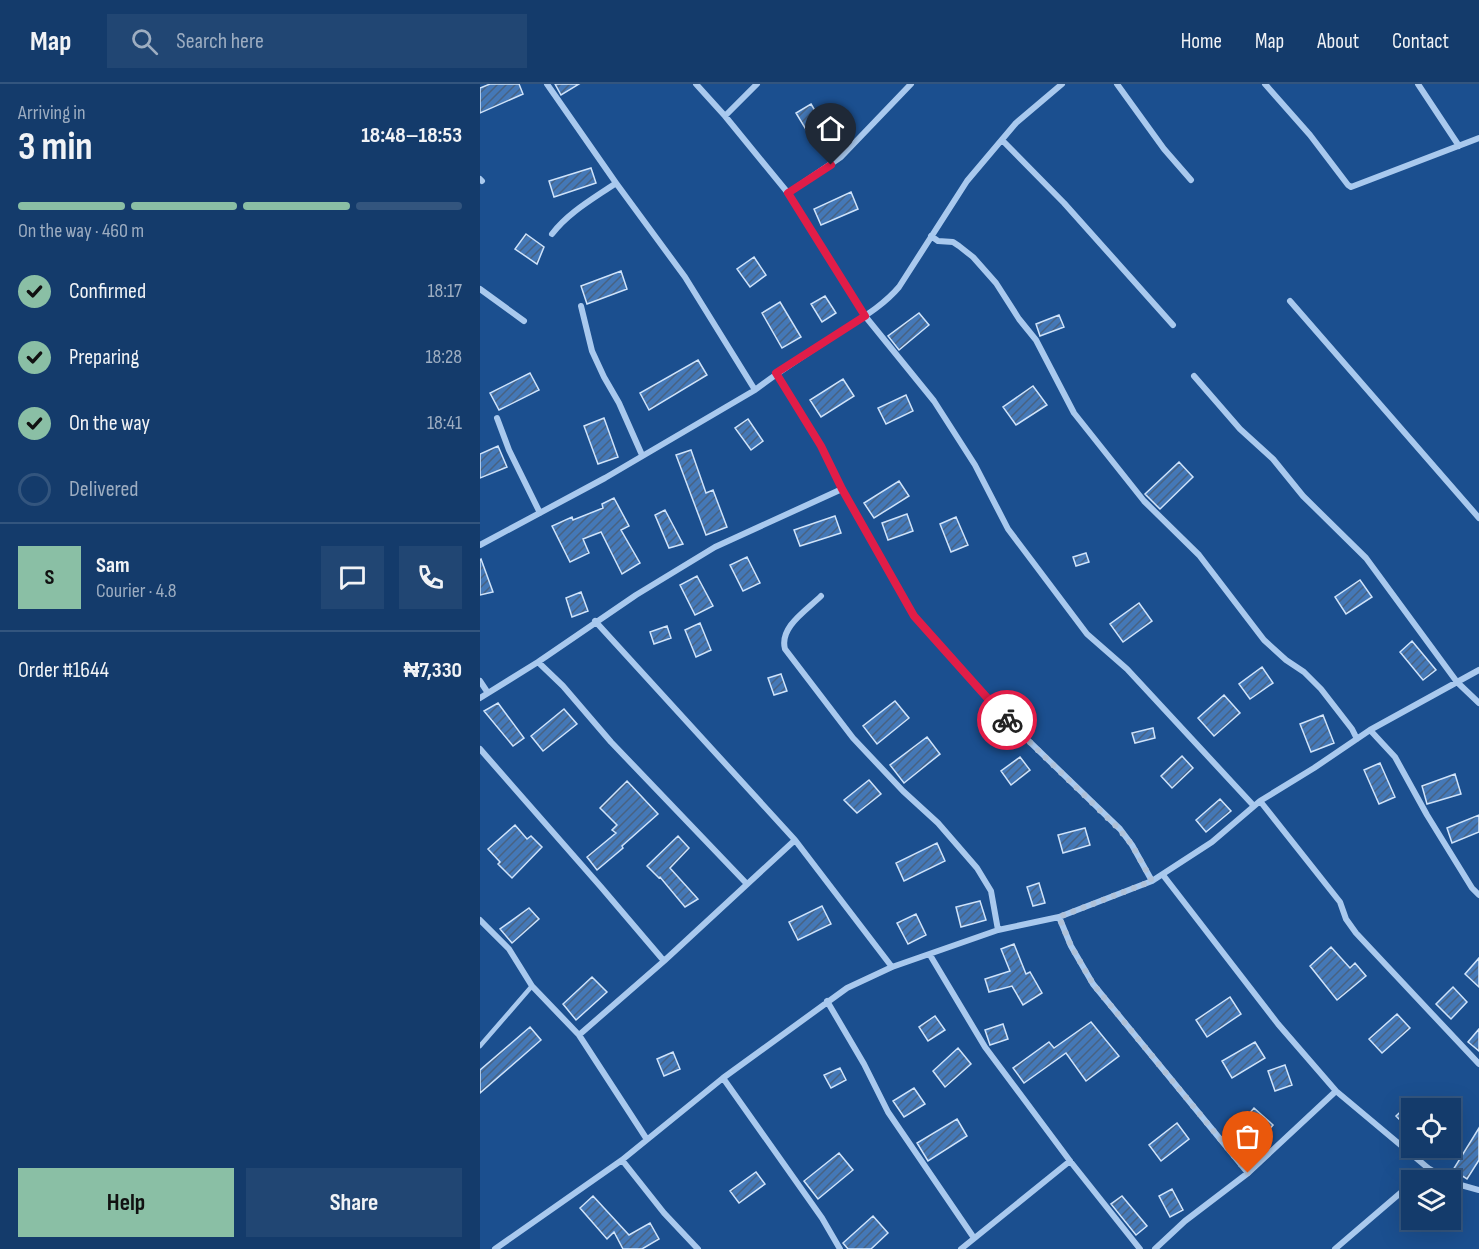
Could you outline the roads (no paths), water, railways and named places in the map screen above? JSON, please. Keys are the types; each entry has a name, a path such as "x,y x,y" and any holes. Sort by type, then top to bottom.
{"street":[{"path":"547,84 685,277 755,390"},
{"path":"696,84 788,193 865,316 934,401 975,465 1008,529 1086,634 1127,669 1253,806"},
{"path":"725,116 757,84"},
{"path":"788,193 841,157 911,84"},
{"path":"480,545 755,390 776,373 865,316 899,287 967,181 1016,123 1062,84"},
{"path":"1117,84 1164,149 1191,180"},
{"path":"1265,84 1310,135 1351,187 1479,138"},
{"path":"1418,84 1459,146"},
{"path":"1002,140 1064,203 1173,325"},
{"path":"552,234 564,219 616,183"},
{"path":"932,236 938,241 953,242 959,246 973,257 996,283 1036,340 1074,413 1144,501 1199,555 1264,640 1304,672 1321,689 1357,739"},
{"path":"480,288 524,321"},
{"path":"1290,302 1479,518"},
{"path":"581,306 592,351 619,403 642,455"},
{"path":"776,373 821,446 842,489 914,616 1007,720 1119,829 1132,845 1152,881"},
{"path":"1194,376 1240,429 1273,459 1304,496 1366,558 1457,682 1479,703"},
{"path":"497,418 509,450 540,513"},
{"path":"480,698 538,662 595,621 715,547 842,489"},
{"path":"821,596 785,631 783,641 785,649 853,738 903,791 939,823 977,868 991,891 998,930"},
{"path":"595,621 795,840 892,968"},
{"path":"538,662 747,884"},
{"path":"495,1249 622,1160 646,1138 723,1078 847,988 892,968 998,930 1059,917 1152,881 1212,842 1260,801 1370,730 1479,670"},
{"path":"480,681 488,693"},
{"path":"1370,730 1395,757 1472,888 1479,895"},
{"path":"480,749 601,886 664,962"},
{"path":"1260,801 1340,902 1346,919 1356,933 1479,1064"},
{"path":"579,1035 664,962 795,840"},
{"path":"1163,875 1278,1024 1336,1091 1431,1170"},
{"path":"1059,917 1071,946 1093,984 1248,1173"},
{"path":"480,920 509,949 532,986 579,1035 646,1138"},
{"path":"930,955 985,1047 1070,1161 1140,1249"},
{"path":"827,1001 864,1064 888,1112 974,1238"},
{"path":"723,1078 822,1218 840,1249"},
{"path":"1155,1249 1185,1221 1248,1173 1336,1091"},
{"path":"622,1160 664,1213 698,1249"},
{"path":"961,1249 1070,1161"},
{"path":"1461,1185 1479,1190"},
{"path":"1340,1248 1401,1193"}],"lane":[{"path":"480,1046 532,986"}]}
